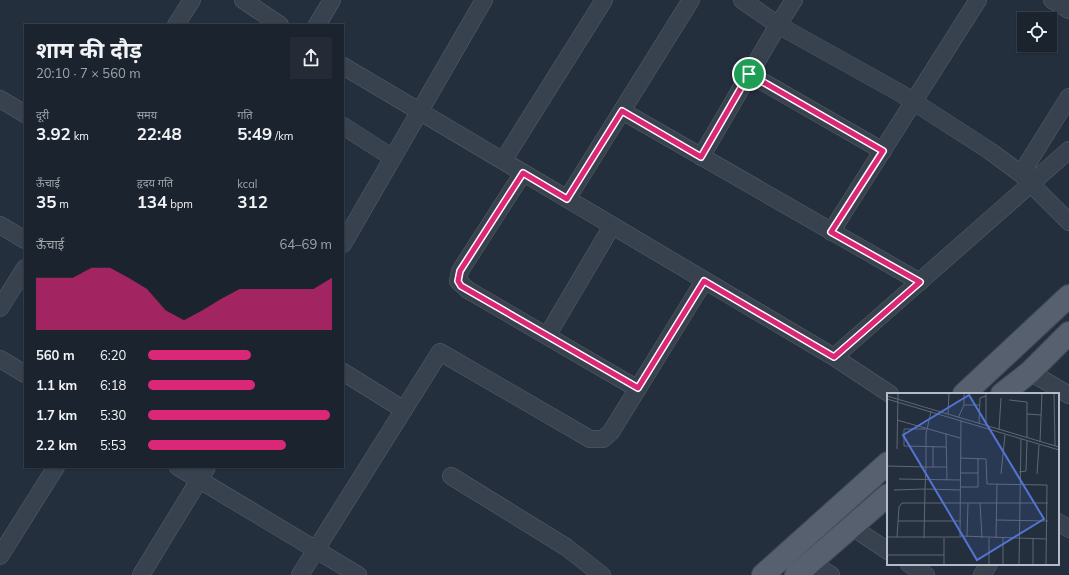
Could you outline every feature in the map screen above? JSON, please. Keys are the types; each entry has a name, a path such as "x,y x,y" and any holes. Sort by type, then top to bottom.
{"main road":[{"path":"965,393 1069,296"},
{"path":"1003,393 1030,372 1069,334"},
{"path":"763,575 887,464"},
{"path":"803,568 852,527 887,495"}],"street":[{"path":"180,24 192,0"},
{"path":"243,0 279,24"},
{"path":"318,24 332,0"},
{"path":"345,236 393,158 484,0"},
{"path":"503,161 604,0"},
{"path":"567,199 691,0"},
{"path":"742,0 778,25 914,102 990,151 1026,178 1069,222"},
{"path":"701,157 794,0"},
{"path":"831,232 978,0"},
{"path":"1052,0 1069,10"},
{"path":"344,67 834,357 888,393"},
{"path":"749,74 883,151"},
{"path":"1026,178 1069,97"},
{"path":"0,99 24,113"},
{"path":"622,111 920,282"},
{"path":"344,127 393,158"},
{"path":"834,357 920,282 1026,178 1069,150"},
{"path":"523,173 460,271 458,281 461,286 638,388"},
{"path":"0,225 24,239"},
{"path":"547,336 612,226"},
{"path":"0,308 24,270"},
{"path":"300,575 440,352 590,439 597,440 607,437 704,281"},
{"path":"0,358 24,373"},
{"path":"1030,372 1069,395"},
{"path":"344,373 404,410"},
{"path":"0,556 55,468"},
{"path":"182,468 203,474 316,550 358,575"},
{"path":"141,575 203,474"},
{"path":"450,476 566,547 602,575"},
{"path":"1059,523 1069,529"},
{"path":"852,527 887,550"},
{"path":"911,565 926,575"},
{"path":"982,575 988,565"},
{"path":"803,568 831,575"}],"route":[{"path":"749,74 883,151 831,232 920,282 834,357 704,281 638,388 461,286 458,281 460,271 523,173 567,199 622,111 701,157 749,74"}]}
